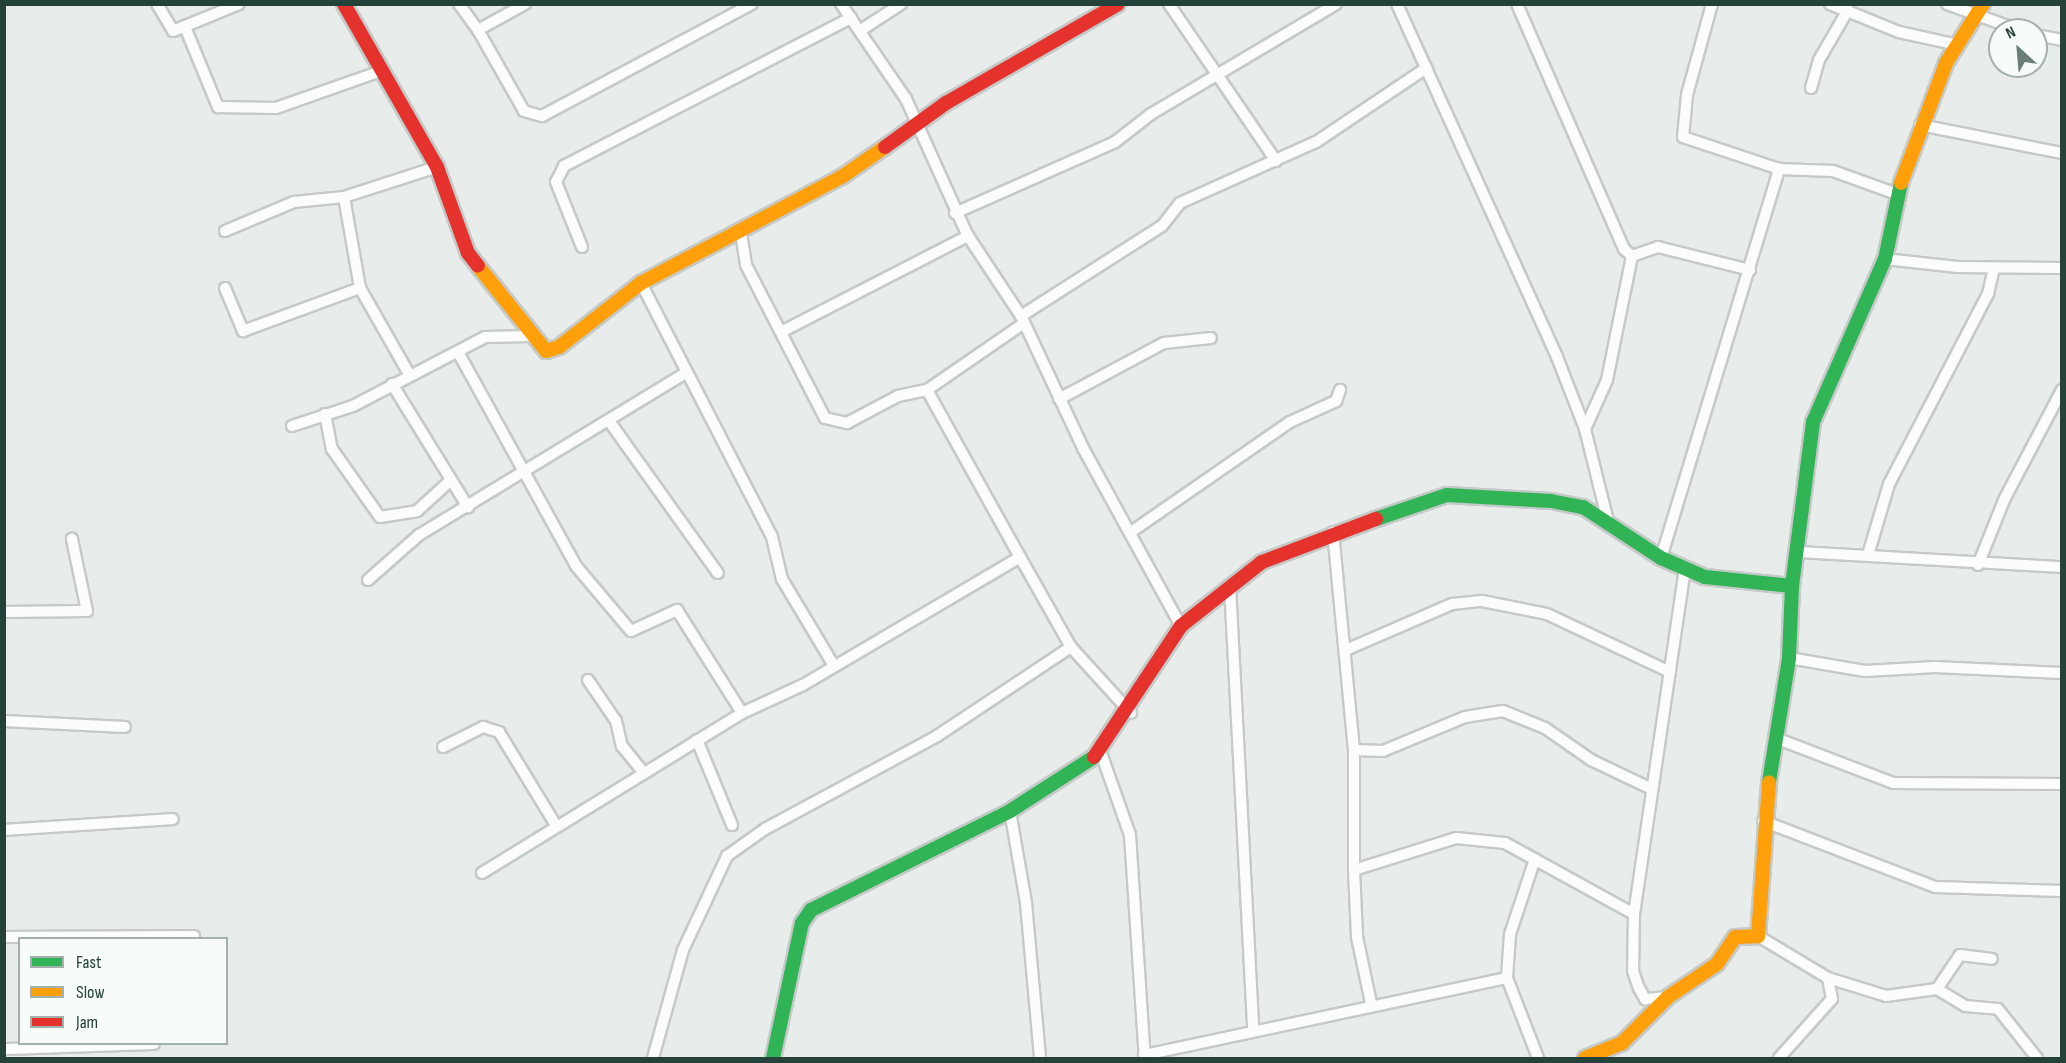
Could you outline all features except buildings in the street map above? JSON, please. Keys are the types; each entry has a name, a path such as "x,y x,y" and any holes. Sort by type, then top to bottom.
{"street":[{"path":"157,4 166,28 184,27 238,4"},
{"path":"344,4 437,166 468,253 529,336 546,351 559,347 641,283 741,233 843,176 917,121 1118,4"},
{"path":"459,4 478,30 524,111 542,116 752,4"},
{"path":"478,30 525,4"},
{"path":"841,4 861,30 917,121 955,213 1022,320 1059,399 1181,626"},
{"path":"861,30 901,4"},
{"path":"1169,4 1216,77 1276,162"},
{"path":"955,213 1114,142 1336,4"},
{"path":"1397,4 1585,429 1608,521"},
{"path":"1517,4 1624,249 1632,256"},
{"path":"1712,4 1688,95 1683,137 1779,169 1833,171 1897,194"},
{"path":"1830,4 1899,32 1958,45"},
{"path":"1947,4 1979,8 1997,18"},
{"path":"1758,936 1763,821 1778,739 1789,658 1792,586 1800,552 1813,422 1884,259 1897,194 1920,125 1958,45 1979,8"},
{"path":"1811,88 1819,60 1848,10"},
{"path":"582,247 558,190 564,166 851,18"},
{"path":"184,27 218,107 276,108 381,71"},
{"path":"741,233 746,266 783,331 814,400 832,423 847,423 898,396 927,390 1022,320 1162,226 1180,203 1276,162 1316,142 1425,68"},
{"path":"1920,125 2061,153"},
{"path":"225,231 294,202 344,197 437,166"},
{"path":"1661,558 1779,169"},
{"path":"344,197 360,288 409,374"},
{"path":"783,331 968,237"},
{"path":"1632,256 1658,247 1749,270"},
{"path":"1585,429 1607,380 1632,256"},
{"path":"1884,259 1995,269 2061,268"},
{"path":"1868,555 1889,484 1988,294 1995,269"},
{"path":"641,283 685,373 772,537 782,579 834,666"},
{"path":"225,288 243,331 360,288"},
{"path":"292,426 354,406 409,374 485,337 529,336"},
{"path":"1059,399 1164,343 1210,338"},
{"path":"458,352 526,474 537,503 576,566 631,631 677,610 742,713"},
{"path":"368,580 419,534 526,474 685,373"},
{"path":"392,384 468,507"},
{"path":"927,390 1071,647 1131,712"},
{"path":"1131,532 1290,422 1335,401 1340,390"},
{"path":"1978,565 2005,498 2061,390"},
{"path":"325,414 333,449 380,517 417,511 451,480"},
{"path":"609,421 718,573"},
{"path":"773,1059 802,923 811,910 1010,811 1101,753 1131,712 1181,626 1230,586 1291,547 1447,495 1551,501 1584,507 1661,558 1724,582 1792,586"},
{"path":"1333,532 1348,649 1354,750 1354,870 1357,937 1371,1003"},
{"path":"4,612 87,611 72,539"},
{"path":"1800,552 1868,555 1978,565 2061,567"},
{"path":"482,873 742,713 834,666 1020,557"},
{"path":"1668,997 1645,999 1639,988 1633,971 1634,914 1685,568"},
{"path":"1230,586 1253,1030"},
{"path":"1348,649 1452,604 1482,602 1547,614 1670,672"},
{"path":"652,1059 683,950 727,856 765,829 937,736 1071,647"},
{"path":"1789,658 1865,671 1935,667 2061,673"},
{"path":"588,681 616,721 621,746 644,773"},
{"path":"1354,750 1383,751 1465,717 1503,711 1545,728 1591,760 1652,789"},
{"path":"4,721 125,727"},
{"path":"443,747 483,727 499,732 556,827"},
{"path":"1778,739 1893,783 2061,784"},
{"path":"697,740 732,825"},
{"path":"1101,753 1130,835 1144,1057 1371,1003 1507,978"},
{"path":"1010,811 1026,903 1040,1059"},
{"path":"4,830 173,819"},
{"path":"1763,821 1935,886 2061,891"},
{"path":"1354,870 1456,838 1491,839 1535,859 1634,914"},
{"path":"1535,859 1510,934 1507,978 1538,1059"},
{"path":"4,937 194,936"},
{"path":"1585,1059 1622,1043 1668,997 1717,964 1735,937 1758,936 1828,978 1886,996 1937,989 1965,1006 1998,1009 2037,1059"},
{"path":"1937,989 1960,954 1992,959"},
{"path":"1779,1059 1832,999 1828,978"},
{"path":"4,1049 124,1045"}],"traffic: fast":[{"path":"1769,782 1789,658 1792,586 1813,422 1885,259 1901,183"},
{"path":"1376,519 1447,495 1551,501 1583,507 1661,558 1705,577 1792,586"},
{"path":"773,1058 802,923 811,910 1010,811 1094,757"}],"traffic: slow":[{"path":"1901,183 1946,63 1983,4"},
{"path":"478,266 546,351 559,347 641,283 843,176 885,147"},
{"path":"1585,1058 1622,1043 1668,997 1717,964 1735,937 1758,936 1769,782"}],"traffic: jam":[{"path":"344,4 437,167 468,253 478,266"},
{"path":"885,147 946,103 1118,4"},
{"path":"1094,757 1181,626 1262,562 1376,519"}]}
